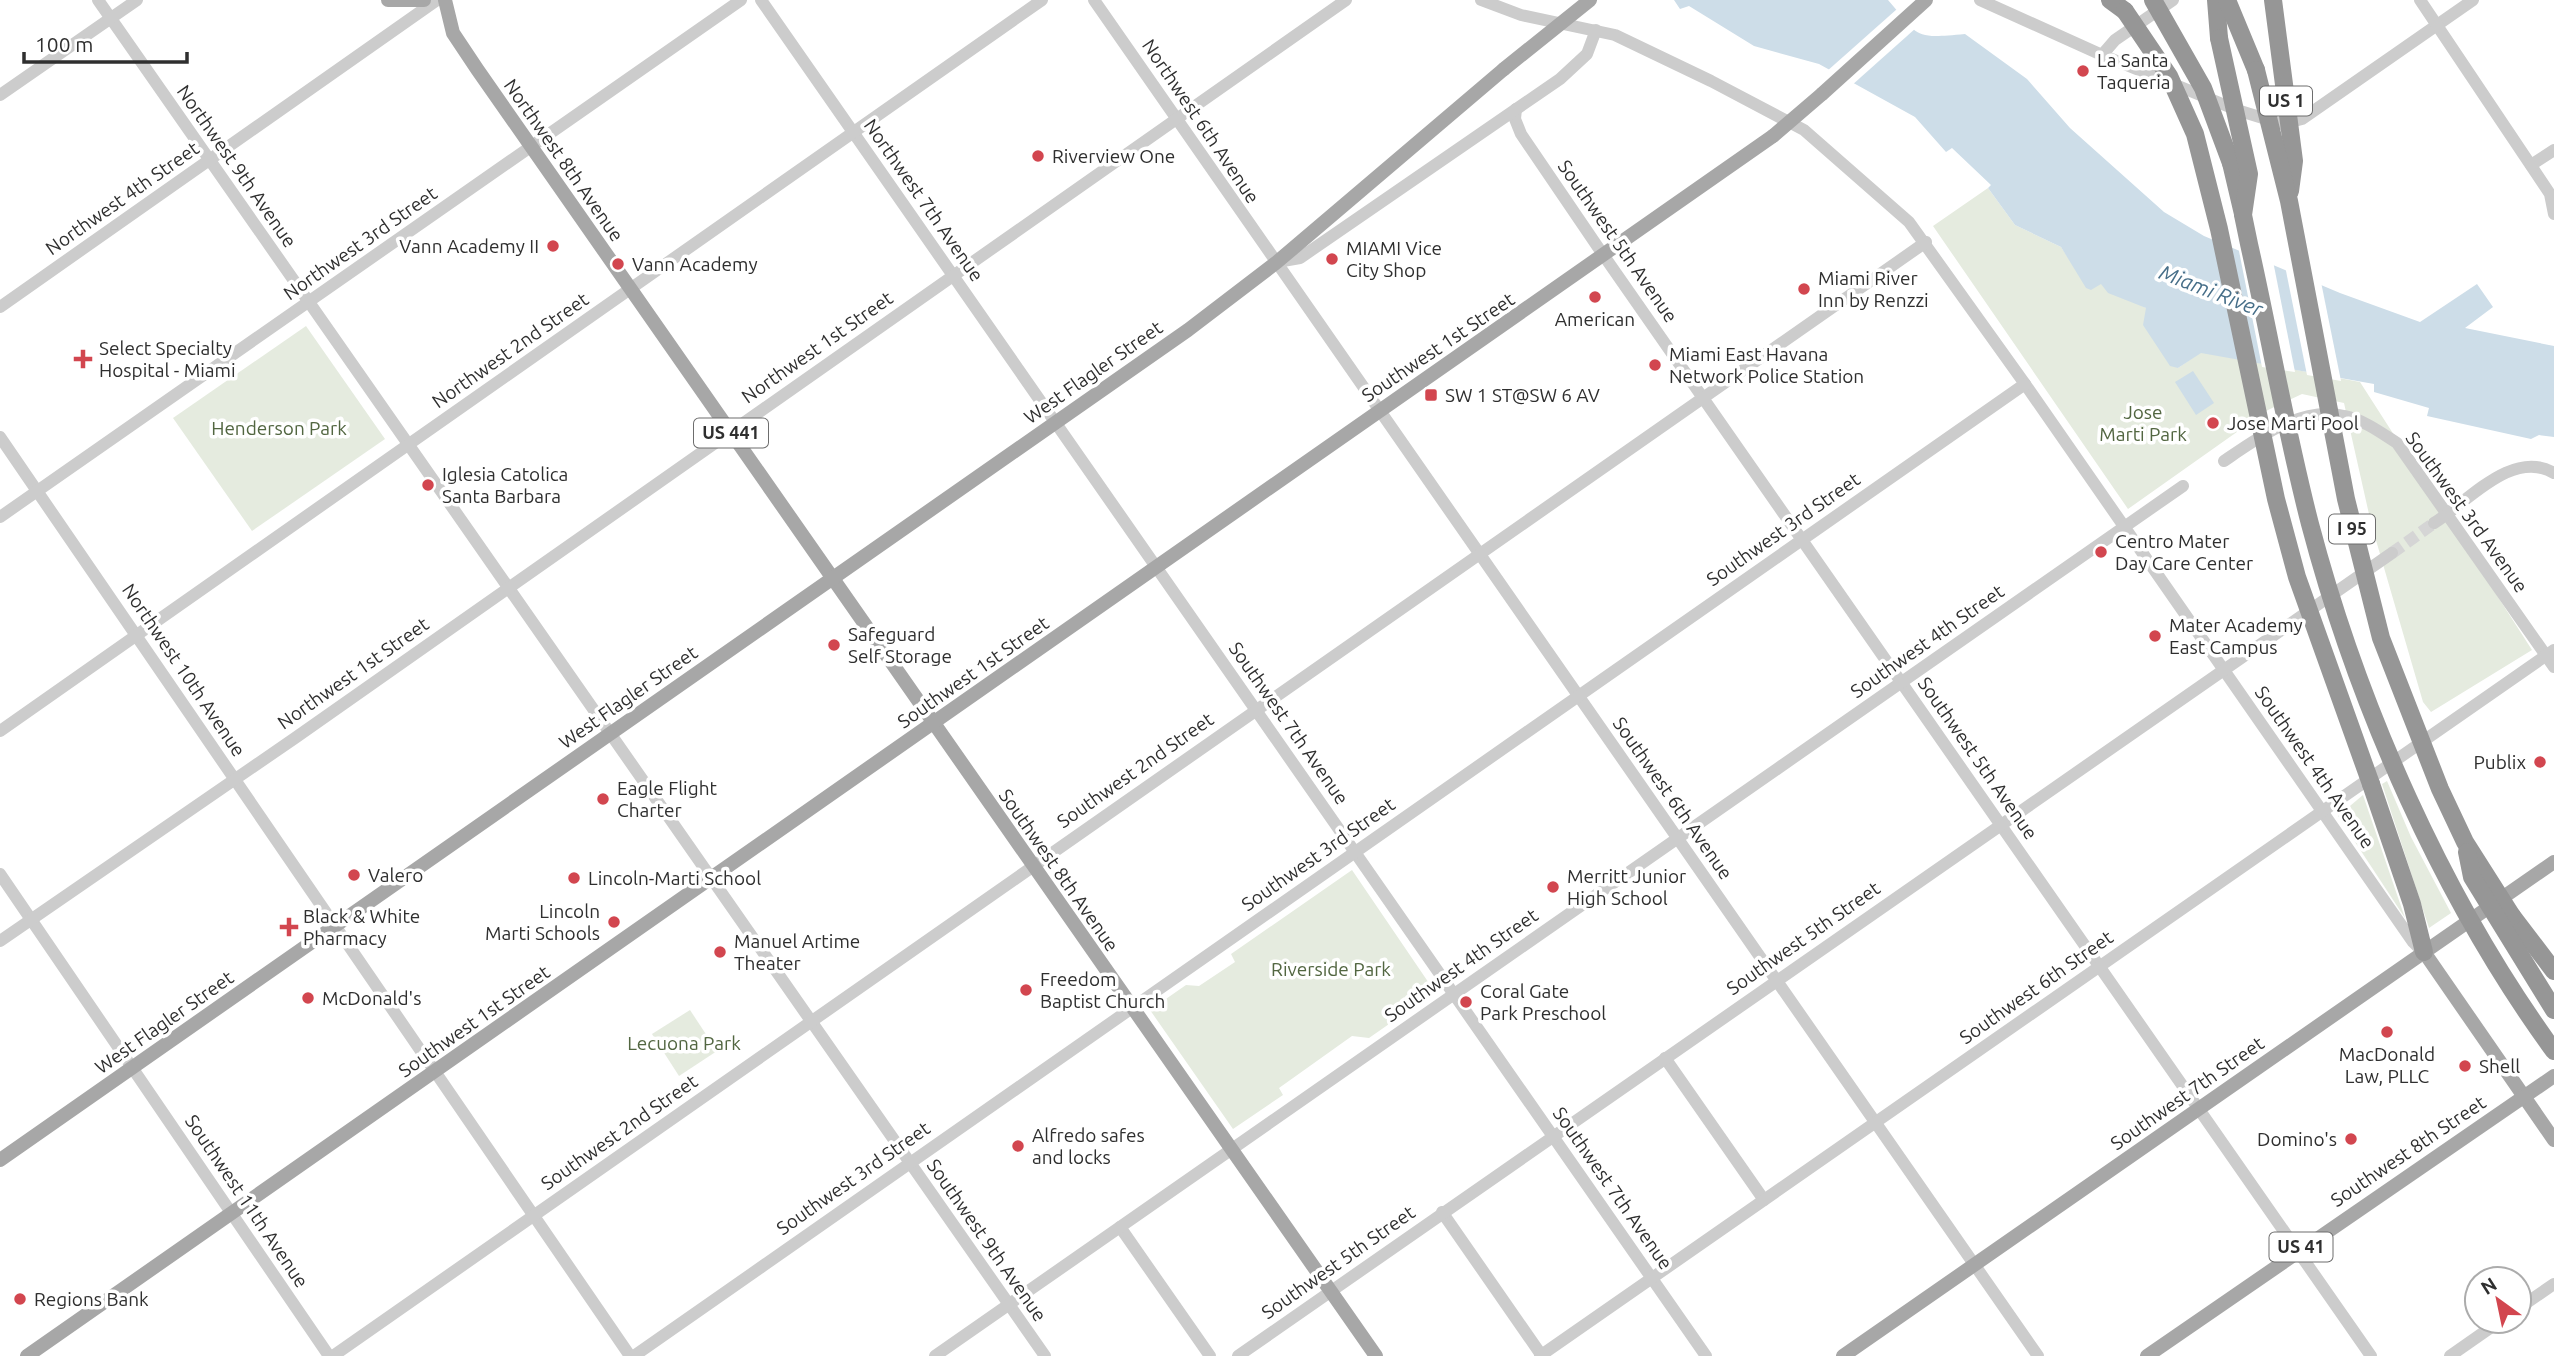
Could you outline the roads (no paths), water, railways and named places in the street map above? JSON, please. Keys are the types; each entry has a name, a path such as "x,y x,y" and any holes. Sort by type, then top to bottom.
{"highway":[{"name":"I 95","path":"2153,0 2203,88 2220,126 2243,215 2311,524 2358,670 2409,797 2451,885 2498,969 2554,1051"},
{"name":"US 1","path":"2216,0 2219,38 2249,174 2243,215"},
{"name":"I 95","path":"2227,0 2256,70 2288,201 2346,499 2381,638 2427,760 2465,842 2512,916 2554,971"},
{"name":"US 1","path":"2273,0 2294,161 2288,201"},
{"path":"2118,4 2169,76 2195,134 2219,229 2259,424 2297,577 2412,904 2424,952"},
{"path":"2465,842 2472,877 2554,1010"}],"main road":[{"path":"387,0 424,0"},
{"name":"Northwest 8th Avenue","path":"445,0 457,40 832,577"},
{"name":"West Flagler Street","path":"0,1160 1188,330 1277,262 1504,69 1590,0"},
{"name":"Southwest 1st Street","path":"27,1356 1155,565 1604,256 1773,136 1926,0"},
{"name":"Southwest 8th Avenue","path":"832,577 1376,1356"},
{"name":"Southwest 7th Street","path":"1843,1356 2554,862"},
{"name":"Southwest 4th Avenue","path":"2424,952 2554,1140"},
{"name":"Southwest 8th Street","path":"2147,1356 2297,1250 2554,1076"}],"street":[{"name":"Northwest 9th Avenue","path":"98,0 609,734"},
{"path":"0,95 137,0"},
{"name":"Northwest 4th Street","path":"0,306 437,0"},
{"name":"Northwest 3rd Street","path":"0,517 741,0"},
{"name":"Northwest 7th Avenue","path":"761,0 1056,422"},
{"name":"Northwest 2nd Street","path":"0,730 1042,0"},
{"name":"Northwest 6th Avenue","path":"1094,0 1277,262"},
{"name":"Northwest 1st Street","path":"0,941 1346,0"},
{"name":"Southwest 4th Avenue","path":"1481,0 1521,15 1596,30 1629,40 1804,130 1909,222 2324,810 2413,942 2424,952"},
{"path":"1980,0 2102,55 2237,110 2272,122 2290,124 2302,119 2473,0"},
{"path":"2102,55 2115,40 2172,0"},
{"path":"2420,0 2552,196 2554,214"},
{"name":"West Flagler Street","path":"1277,262 1300,258 1516,109 1580,62 1593,43 1596,30"},
{"name":"Southwest 5th Avenue","path":"1516,109 1515,119 1521,134 1604,256 2371,1356"},
{"path":"2531,165 2554,150"},
{"name":"Southwest 2nd Street","path":"331,1356 1926,243"},
{"name":"Southwest 6th Avenue","path":"1277,262 2038,1356"},
{"name":"Southwest 3rd Street","path":"632,1356 2025,384"},
{"name":"Southwest 3rd Avenue","path":"2224,461 2264,435 2310,417 2335,414 2365,423 2397,443 2551,658"},
{"name":"Southwest 7th Avenue","path":"1056,422 1706,1356"},
{"name":"Northwest 10th Avenue","path":"0,437 632,1356"},
{"path":"2434,523 2514,468 2532,466 2554,473"},
{"name":"Southwest 4th Street","path":"935,1356 2183,486"},
{"name":"Southwest 5th Street","path":"1238,1356 2000,823 2392,553"},
{"name":"Southwest 6th Street","path":"1541,1356 2324,810 2551,658"},
{"name":"Southwest 9th Avenue","path":"609,734 1045,1356"},
{"name":"Southwest 11th Avenue","path":"0,874 331,1356"},
{"path":"1665,1058 1764,1199"},
{"path":"1442,1212 1541,1356"},
{"path":"1120,1227 1210,1356"},
{"path":"2533,1298 2554,1284"},
{"path":"2450,1356 2480,1335"}],"water":[{"name":"Miami River","path":"1674,0 1888,0 1919,33 1935,36 1965,34 2027,79 2070,128 2164,212 2204,236 2340,293 2420,322 2477,284 2493,307 2465,328 2554,346 2554,437 2539,435 2531,439 2427,416 2429,408 2374,392 2374,384 2201,353 2178,368 2170,366 2143,325 2146,308 2108,293 2101,284 2091,290 2086,288 2061,247 2015,225 1988,188 1991,185 1952,148 1946,152 1915,117 1819,64 1754,46 1689,6 1680,9"},
{"path":"2193,371 2214,403 2196,415 2175,382"}],"tunnel":[{"path":"2392,553 2434,523"}],"place":[{"name":"La Santa Taqueria","path":"2083,71"},
{"name":"Riverview One","path":"1038,156"},
{"name":"Vann Academy II","path":"553,246"},
{"name":"MIAMI Vice City Shop","path":"1332,259"},
{"name":"Vann Academy","path":"618,264"},
{"name":"Miami River Inn by Renzzi","path":"1804,289"},
{"name":"American","path":"1595,297"},
{"name":"Select Specialty Hospital - Miami","path":"83,359"},
{"name":"Miami East Havana Network Police Station","path":"1655,365"},
{"name":"SW 1 ST@SW 6 AV","path":"1431,395"},
{"name":"Jose Marti Pool","path":"2213,423"},
{"name":"Iglesia Catolica Santa Barbara","path":"428,485"},
{"name":"Centro Mater Day Care Center","path":"2101,552"},
{"name":"Mater Academy East Campus","path":"2155,636"},
{"name":"Safeguard Self Storage","path":"834,645"},
{"name":"Publix","path":"2540,762"},
{"name":"Eagle Flight Charter","path":"603,799"},
{"name":"Valero","path":"354,875"},
{"name":"Lincoln-Marti School","path":"574,878"},
{"name":"Merritt Junior High School","path":"1553,887"},
{"name":"Lincoln Marti Schools","path":"614,922"},
{"name":"Black & White Pharmacy","path":"289,927"},
{"name":"Manuel Artime Theater","path":"720,952"},
{"name":"Freedom Baptist Church","path":"1026,990"},
{"name":"McDonald's","path":"308,998"},
{"name":"Coral Gate Park Preschool","path":"1466,1002"},
{"name":"MacDonald Law, PLLC","path":"2387,1032"},
{"name":"Shell","path":"2465,1066"},
{"name":"Domino's","path":"2351,1139"},
{"name":"Alfredo safes and locks","path":"1018,1146"},
{"name":"Regions Bank","path":"20,1299"}],"park label":[{"name":"Jose Marti Park","path":"2143,423"},
{"name":"Henderson Park","path":"279,428"},
{"name":"Riverside Park","path":"1331,969"},
{"name":"Lecuona Park","path":"684,1043"}]}
